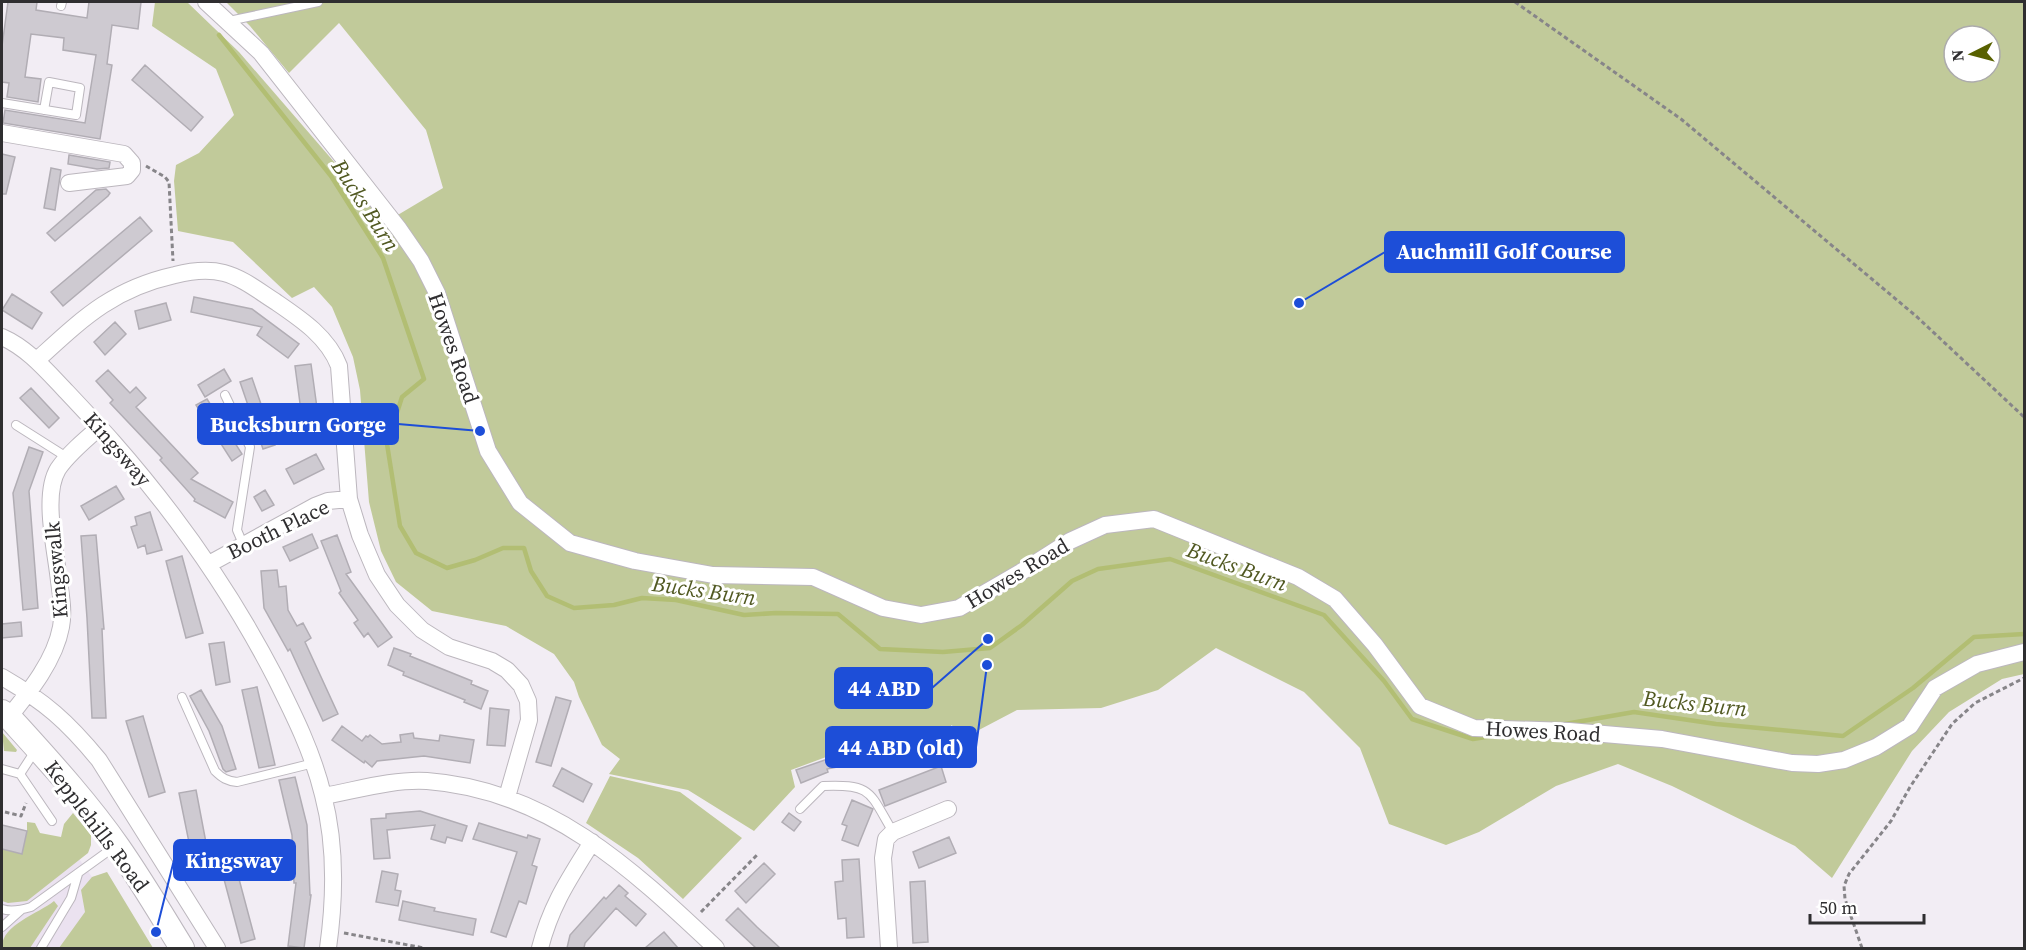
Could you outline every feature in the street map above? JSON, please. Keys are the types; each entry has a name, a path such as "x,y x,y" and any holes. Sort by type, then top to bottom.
{"street":[{"name":"Howes Road","path":"206,2 261,53 399,229 437,293 488,452 520,503 570,543 635,561 713,575 813,578 883,608 921,615 959,608 1070,541 1105,525 1154,519 1299,577 1335,599 1375,645 1420,706 1474,728 1563,731 1662,739 1792,764 1818,764 1844,760 1876,747 1910,726 1935,688 1977,664 2025,652"},
{"path":"2,133 124,154 132,162 132,170 128,176 69,183"},
{"path":"37,360 87,315 110,299 131,288 174,275 202,270 234,277 308,325 331,349 339,366 349,499 360,535 377,575 397,605 422,630 449,647 492,661 507,670 521,685 528,701 529,720 507,797"},
{"name":"Kingsway","path":"2,337 37,360 164,502 210,564 258,644 302,732 324,796 332,845 333,875 328,948"},
{"name":"Kingswalk","path":"5,714 29,692 56,646 61,628 63,606 50,501 54,479 58,469 100,428"},
{"name":"Booth Place","path":"210,564 315,506 328,501 349,499"},
{"name":"Kepplehills Road","path":"2,677 50,707 77,732 99,760 217,948"},
{"name":"Kepplehills Road","path":"5,714 37,748 117,845 182,948"},
{"path":"324,796 398,783 427,781 507,797 556,819 631,870 716,948"},
{"path":"889,948 883,858 886,839 893,832 948,809"},
{"path":"540,948 559,894 592,842"}],"lane":[{"path":"229,21 318,2"},
{"path":"2,104 76,115 80,88 49,82 44,110"},
{"path":"225,395 250,447 237,530 243,544"},
{"path":"16,425 68,458"},
{"path":"182,697 215,771 221,778 237,782 314,763"},
{"path":"20,774 37,748"},
{"path":"2,769 20,774 52,821"},
{"path":"800,809 823,786 848,785 861,788 870,795 893,832"},
{"path":"2,909 21,910 31,907 117,845"},
{"path":"41,948 71,898 79,873"},
{"path":"2,927 21,910"}],"path":[{"path":"1515,2 1681,119 1916,316 2025,417"},
{"path":"132,162 139,162 165,177 169,182 174,275"},
{"path":"1862,948 1845,899 1844,886 1849,874 1886,829 1910,787 1952,724 1975,703 2025,678"},
{"path":"5,813 21,816 30,789"},
{"path":"690,924 757,855"},
{"path":"330,930 424,948"}],"shaded area":[{"path":"72,849 92,877 107,872 153,948 2,948 2,864"}],"green space":[{"path":"155,2 187,2 239,52 386,222 443,188 426,130 339,23 289,73 250,26 226,2 2024,2 2024,674 2002,679 1949,712 1912,751 1832,878 1795,846 1672,786 1618,764 1556,786 1479,832 1446,845 1389,824 1360,748 1304,692 1216,648 1158,690 1101,708 1017,710 958,741 952,725 946,730 845,750 791,770 795,787 754,831 688,790 609,774 620,759 602,745 574,682 554,654 506,626 432,611 396,582 381,551 369,502 360,390 353,357 332,307 314,287 292,298 233,242 178,231 174,181 176,165 199,153 234,115 216,69 152,26"},
{"path":"2,732 17,750 16,752 4,751"},
{"path":"610,776 680,792 742,838 683,899 638,858 586,823"},
{"path":"73,813 91,835 88,853 27,901 8,903 2,901 2,849 22,853 27,822 35,823 40,833 61,837 64,824"},
{"path":"107,872 153,948 59,948 85,912 81,890 92,877"},
{"path":"54,901 58,906 30,948 2,948 3,940 14,926"}],"building":[{"path":"8,2 37,2 36,10 87,18 89,2 141,2 138,29 112,25 107,64 112,65 100,139 3,123 5,110 85,123 96,55 63,50 64,38 31,34 25,77 41,79 38,102 7,97 9,83 2,82 2,46"},
{"path":"145,65 203,117 191,131 132,80"},
{"path":"2,154 15,157 6,194 2,194"},
{"path":"69,155 110,162 109,168 97,169 68,164"},
{"path":"51,168 61,170 55,210 44,208"},
{"path":"106,189 110,193 108,196 55,241 47,233 96,190"},
{"path":"140,217 152,231 63,306 51,292"},
{"path":"12,294 42,313 32,329 2,310"},
{"path":"194,297 252,309 299,344 288,358 257,335 262,327 191,312"},
{"path":"166,303 171,320 139,329 135,311"},
{"path":"115,322 126,334 105,355 94,342"},
{"path":"311,364 320,430 304,433 295,366"},
{"path":"224,369 231,381 205,397 198,385"},
{"path":"108,370 130,393 136,387 146,398 136,407 198,473 191,479 233,502 225,518 194,501 195,499 160,460 162,458 110,403 113,400 96,381"},
{"path":"252,378 275,445 263,449 240,382"},
{"path":"31,388 59,418 49,428 20,398"},
{"path":"207,399 242,454 232,461 196,405"},
{"path":"29,447 43,452 29,491 38,608 23,610 13,493"},
{"path":"316,454 324,469 294,484 286,469"},
{"path":"116,486 124,499 89,520 81,506"},
{"path":"265,490 274,505 262,511 254,497"},
{"path":"150,512 162,550 147,554 145,545 138,548 131,527 137,525 135,517"},
{"path":"312,534 318,548 290,561 283,547"},
{"path":"96,535 104,629 102,629 106,718 92,718 81,536"},
{"path":"337,535 351,572 346,574 392,637 378,647 368,633 364,637 354,623 358,620 339,593 341,591 321,541"},
{"path":"182,556 203,633 186,638 166,561"},
{"path":"277,570 279,587 286,586 288,610 297,626 303,623 311,638 305,642 338,714 323,721 290,649 288,651 264,608 261,571"},
{"path":"21,622 22,636 2,638 2,624"},
{"path":"224,642 230,682 216,685 209,644"},
{"path":"394,648 472,681 471,684 488,691 481,709 464,702 465,700 403,675 404,672 388,665"},
{"path":"257,687 275,765 259,768 242,690"},
{"path":"201,690 222,726 236,769 226,772 223,769 209,731 190,696"},
{"path":"556,697 571,701 551,766 536,762"},
{"path":"490,708 509,710 505,746 487,745"},
{"path":"143,716 165,792 149,797 126,721"},
{"path":"342,726 362,741 370,735 382,744 401,742 400,735 413,733 414,738 439,741 440,735 474,740 470,763 424,756 377,761 372,767 332,740"},
{"path":"845,753 848,765 827,769 828,772 801,783 796,770"},
{"path":"941,766 946,782 885,806 879,790"},
{"path":"562,768 592,784 583,802 553,786"},
{"path":"295,777 307,825 311,895 304,948 288,946 296,883 294,883 292,835 279,780"},
{"path":"196,790 211,869 195,872 179,793"},
{"path":"852,800 873,809 858,846 842,840 847,826 842,824"},
{"path":"420,811 467,826 462,841 447,837 445,843 431,839 435,825 387,830 390,858 374,859 371,819 386,818 386,814"},
{"path":"789,813 801,822 794,831 782,822"},
{"path":"479,823 527,838 528,835 540,839 532,865 537,867 526,904 519,901 506,937 491,932 517,852 473,839"},
{"path":"2,825 27,831 22,854 2,849"},
{"path":"949,837 956,853 919,868 913,852"},
{"path":"859,859 864,937 847,938 846,918 838,919 835,882 843,881 842,860"},
{"path":"764,863 775,874 746,903 735,891"},
{"path":"235,864 255,939 241,943 221,868"},
{"path":"382,871 398,874 395,890 401,891 398,906 376,902"},
{"path":"925,881 928,942 913,943 910,882"},
{"path":"619,885 628,893 625,896 646,914 636,926 616,908 585,943 584,948 567,948 570,935 604,897 606,899"},
{"path":"403,901 435,908 434,911 476,919 473,935 399,920"},
{"path":"738,908 780,948 756,948 726,920"},
{"path":"664,932 678,948 645,948 658,937"}],"waterway":[{"name":"Bucks Burn","path":"219,35 331,176 383,258 424,379 402,397 387,444 400,526 416,553 447,568 475,560 503,548 524,548 531,571 547,596 574,608 614,605 642,598 676,600 744,615 838,614 880,649 943,652 990,648 1022,625 1072,581 1098,569 1170,559 1324,615 1384,681 1412,719 1473,739 1492,736"},
{"name":"Bucks Burn","path":"1565,724 1634,712 1716,724 1843,736 1913,688 1974,637 2024,634"}],"place":[{"name":"Auchmill Golf Course","path":"1299,303"},
{"name":"Bucksburn Gorge","path":"480,431"},
{"name":"44 ABD","path":"988,639"},
{"name":"44 ABD (old)","path":"987,665"},
{"name":"Kingsway","path":"156,932"}]}
